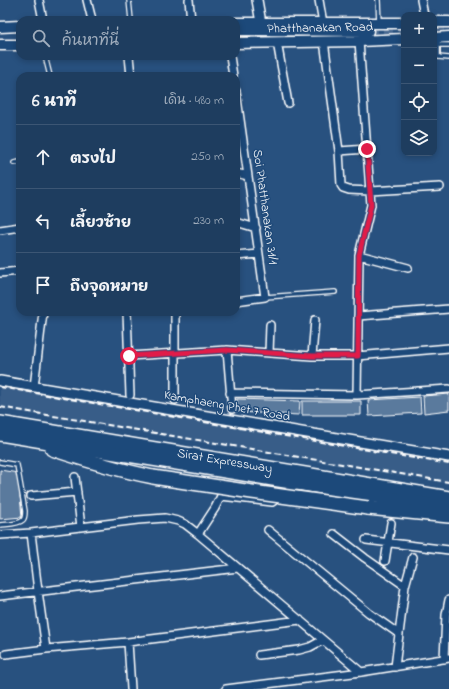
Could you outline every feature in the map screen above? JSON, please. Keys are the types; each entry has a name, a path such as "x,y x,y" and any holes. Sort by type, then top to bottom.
{"highway":[{"name":"Sirat Expressway","path":"0,423 449,498"},
{"name":"Sirat Expressway","path":"0,434 449,508"},
{"path":"42,446 107,467 153,477 368,508 449,516"}],"main road":[{"path":"437,22 449,22"},
{"name":"Phatthanakan Road","path":"240,23 323,23 401,38"},
{"name":"Phatthanakan Road","path":"240,43 324,41 401,24"},
{"path":"1,27 16,28"},
{"name":"Phatthanakan Road","path":"240,30 368,32"},
{"name":"Phatthanakan Road","path":"240,35 368,32"},
{"path":"437,40 449,37"},
{"path":"0,45 16,44"}],"street":[{"path":"39,0 42,16"},
{"path":"87,0 91,16"},
{"path":"189,0 191,16"},
{"path":"257,0 261,23"},
{"path":"319,0 323,23"},
{"path":"421,0 423,12"},
{"path":"357,395 359,255 371,205 367,149 368,32"},
{"path":"324,41 339,151 341,185 343,188 349,190 370,191 440,187"},
{"path":"277,42 288,103"},
{"path":"129,60 130,72"},
{"path":"231,60 232,72"},
{"name":"Soi Phatthanakan 31/1","path":"240,121 265,297"},
{"path":"339,151 367,149"},
{"path":"240,174 248,176"},
{"path":"240,223 256,228"},
{"path":"0,230 16,228"},
{"path":"240,256 259,254"},
{"path":"359,255 408,268"},
{"path":"0,273 16,271"},
{"path":"240,300 265,297"},
{"path":"358,316 449,309"},
{"path":"34,387 42,316"},
{"path":"127,316 130,394"},
{"path":"175,316 175,400"},
{"path":"312,356 315,320"},
{"path":"270,325 270,353"},
{"path":"129,356 227,350 312,356 358,356 449,348"},
{"path":"227,350 232,409"},
{"name":"Kamphaeng Phet 7 Road","path":"0,381 449,457"},
{"path":"230,393 357,395 449,389"},
{"path":"75,477 81,527"},
{"path":"198,534 221,496 272,502 293,488"},
{"path":"31,496 77,492"},
{"path":"0,535 31,533 138,520 165,518 178,521 185,524 198,534 361,672"},
{"path":"385,561 391,524"},
{"path":"268,530 369,613 398,634"},
{"path":"31,533 46,649"},
{"path":"334,534 405,586"},
{"path":"366,540 449,550"},
{"path":"395,667 405,586 413,557"},
{"path":"0,596 238,568"},
{"path":"226,689 361,672 447,658 446,615 449,600"},
{"path":"6,654 128,642 300,620"},
{"path":"259,655 299,650 310,647 323,640"},
{"path":"128,642 131,689"}],"lane":[{"path":"129,0 131,16"},
{"path":"368,32 378,0"},
{"path":"449,45 437,40 438,57 449,58"},
{"path":"46,60 49,72"},
{"path":"265,297 335,292"},
{"path":"0,462 17,465 25,517 23,521 17,523 0,525"}],"shaded area":[{"path":"0,379 449,456 449,484 0,409"}],"building":[{"path":"449,394 449,410 424,413 423,396"},
{"path":"420,397 421,413 369,416 368,400"},
{"path":"237,399 300,401 299,415 237,412"},
{"path":"302,401 361,401 361,415 302,415"},
{"path":"0,470 18,473 22,517 0,519"}],"tunnel":[{"path":"437,30 449,29"},
{"path":"368,31 401,30"}],"railway":[{"path":"0,387 449,464"},
{"path":"0,407 449,482"}],"route":[{"path":"129,356 227,350 312,356 358,356 359,255 371,205 367,149"}]}
